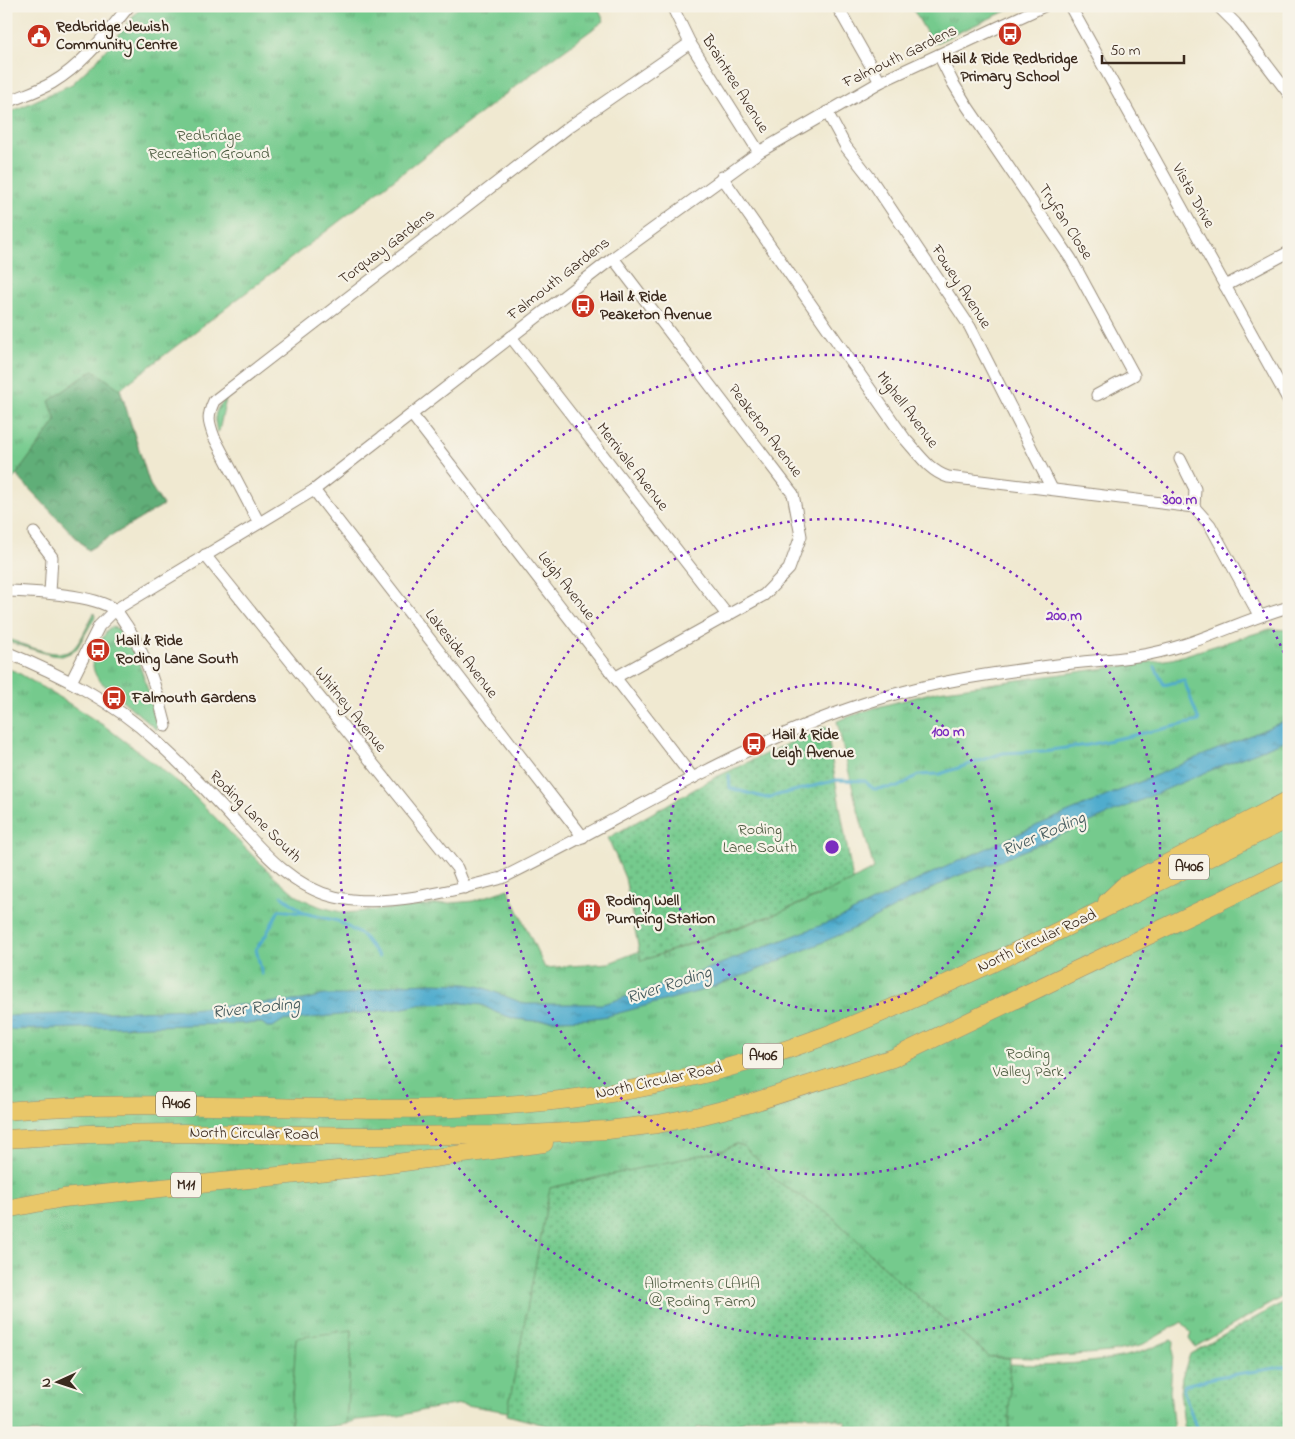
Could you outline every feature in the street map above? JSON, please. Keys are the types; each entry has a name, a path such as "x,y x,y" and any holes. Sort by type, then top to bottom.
{"highway":[{"name":"A406","path":"1090,917 1124,886 1289,800"},
{"name":"North Circular Road","path":"6,1111 151,1104 366,1108 496,1106 591,1096 654,1085 772,1054 866,1019 929,992 1090,917 1200,861 1289,819"},
{"name":"North Circular Road","path":"6,1138 183,1132 414,1136 562,1132 607,1130 658,1124 699,1116 751,1103 893,1058 1289,868"},
{"name":"A406","path":"1220,901 1289,875"},
{"name":"M11","path":"6,1210 63,1198 367,1167 556,1142 658,1124"}],"street":[{"path":"6,103 52,83 76,67 93,50 129,6"},
{"name":"Braintree Avenue","path":"672,6 690,43 758,152"},
{"path":"837,6 880,82"},
{"name":"Falmouth Gardens","path":"115,610 314,490 612,258 758,152 880,82 1044,6"},
{"name":"Vista Drive","path":"1070,6 1225,286 1287,393"},
{"path":"1218,6 1235,24 1288,90"},
{"name":"Torquay Gardens","path":"260,523 214,437 209,424 209,413 214,401 570,126 690,43"},
{"name":"Tryfan Close","path":"939,54 967,106 1071,259 1134,375 1097,395"},
{"name":"Fowey Avenue","path":"827,112 846,146 871,179 970,327 1052,489"},
{"name":"Mighell Avenue","path":"722,177 905,439 931,469 938,474 948,477 1194,507"},
{"path":"1225,286 1289,252"},
{"name":"Peaketon Avenue","path":"612,258 793,494 801,536 790,569 764,594 728,616 616,677"},
{"name":"Merrivale Avenue","path":"511,338 728,616"},
{"name":"Leigh Avenue","path":"412,415 693,778"},
{"path":"1180,459 1195,489 1194,507 1210,525 1258,615"},
{"name":"Lakeside Avenue","path":"314,490 583,837"},
{"path":"34,533 52,558 50,593"},
{"name":"Whitney Avenue","path":"205,555 457,868 465,888"},
{"path":"6,591 50,593 97,602 115,610 138,643 154,680 166,726"},
{"name":"Roding Lane South","path":"6,652 38,665 71,682 101,700 154,739 287,874 310,888 335,897 360,901 403,898 465,888 502,878 693,778 783,735 874,700 917,688 983,675 1137,656 1169,650 1258,615 1289,606"},
{"path":"71,682 99,626 115,610"}],"green space":[{"name":"Redbridge Recreation Ground","path":"142,6 597,6 604,21 546,63 120,389 150,485 163,505 88,550 17,475 6,485 6,114 72,84 97,60"},
{"path":"911,6 1017,6 933,44"},
{"path":"93,370 120,389 150,485 163,505 88,550 16,475 56,421 49,401"},
{"path":"226,399 219,431 217,432 215,422 217,410"},
{"path":"94,613 95,617 77,648 62,656 51,655 6,641 6,638 51,653 68,652 80,640"},
{"path":"112,627 122,630 138,660 157,718 157,730 96,676 93,662 94,656 108,629"},
{"name":"Roding Valley Park","path":"1270,629 1289,630 1289,1293 1195,1347 1189,1339 1191,1333 1182,1322 1140,1346 1110,1352 1039,1358 990,1357 895,1278 830,1215 775,1180 754,1156 743,1146 736,1144 724,1150 550,1188 508,1412 461,1404 399,1416 357,1420 346,1424 352,1330 296,1339 290,1433 6,1433 6,668 17,672 106,727 186,788 266,869 297,896 321,907 345,913 473,901 508,889 545,968 609,963 640,951 641,961 789,909 874,869 837,721 874,708 938,691 1172,659"},
{"name":"Roding Lane South","path":"826,726 853,881 780,912 641,961 625,878 608,838 716,777"},
{"name":"Allotments (LAHA @ Roding Farm)","path":"736,1144 743,1146 754,1156 775,1180 830,1215 895,1278 990,1357 1010,1358 1009,1433 860,1433 846,1426 846,1422 819,1416 781,1415 757,1417 732,1425 697,1428 695,1433 595,1433 583,1431 582,1433 575,1433 507,1415 550,1188 724,1150"},
{"path":"1289,1299 1289,1433 1185,1433 1180,1392 1182,1377 1190,1354"},
{"path":"352,1330 346,1424 290,1433 296,1338"},
{"path":"1171,1340 1174,1342 1170,1391 1174,1433 1009,1433 1009,1364 1042,1365 1107,1360 1142,1352"}],"water":[{"name":"River Roding","path":"1289,719 1289,739 1209,771 995,863 957,876 849,931 753,972 704,990 608,1016 587,1019 534,1021 515,1019 497,1013 482,1005 461,1003 423,1004 399,1009 282,1021 273,1027 267,1027 262,1023 6,1030 6,1016 188,1009 303,1000 324,995 348,995 401,984 466,984 482,987 525,1004 602,1004 681,979 840,918 930,874 1038,825"}],"waterway":[{"path":"729,775 730,788 766,798 837,780 865,781 874,789 898,787 918,775 940,774 1003,753 1043,751 1088,745 1199,721 1184,680 1164,685 1155,667"},
{"path":"282,896 304,913 338,921 363,936 379,957"},
{"path":"262,974 256,949 266,935 279,910 302,913"},
{"path":"1198,1433 1183,1389 1185,1385 1217,1377 1289,1366"}],"place":[{"name":"Hail & Ride Redbridge Primary School","path":"1010,34"},
{"name":"Redbridge Jewish Community Centre","path":"39,36"},
{"name":"Hail & Ride Peaketon Avenue","path":"583,306"},
{"name":"Hail & Ride Roding Lane South","path":"98,650"},
{"name":"Falmouth Gardens","path":"114,698"},
{"name":"Hail & Ride Leigh Avenue","path":"754,744"},
{"name":"Roding Well Pumping Station","path":"589,910"}]}
